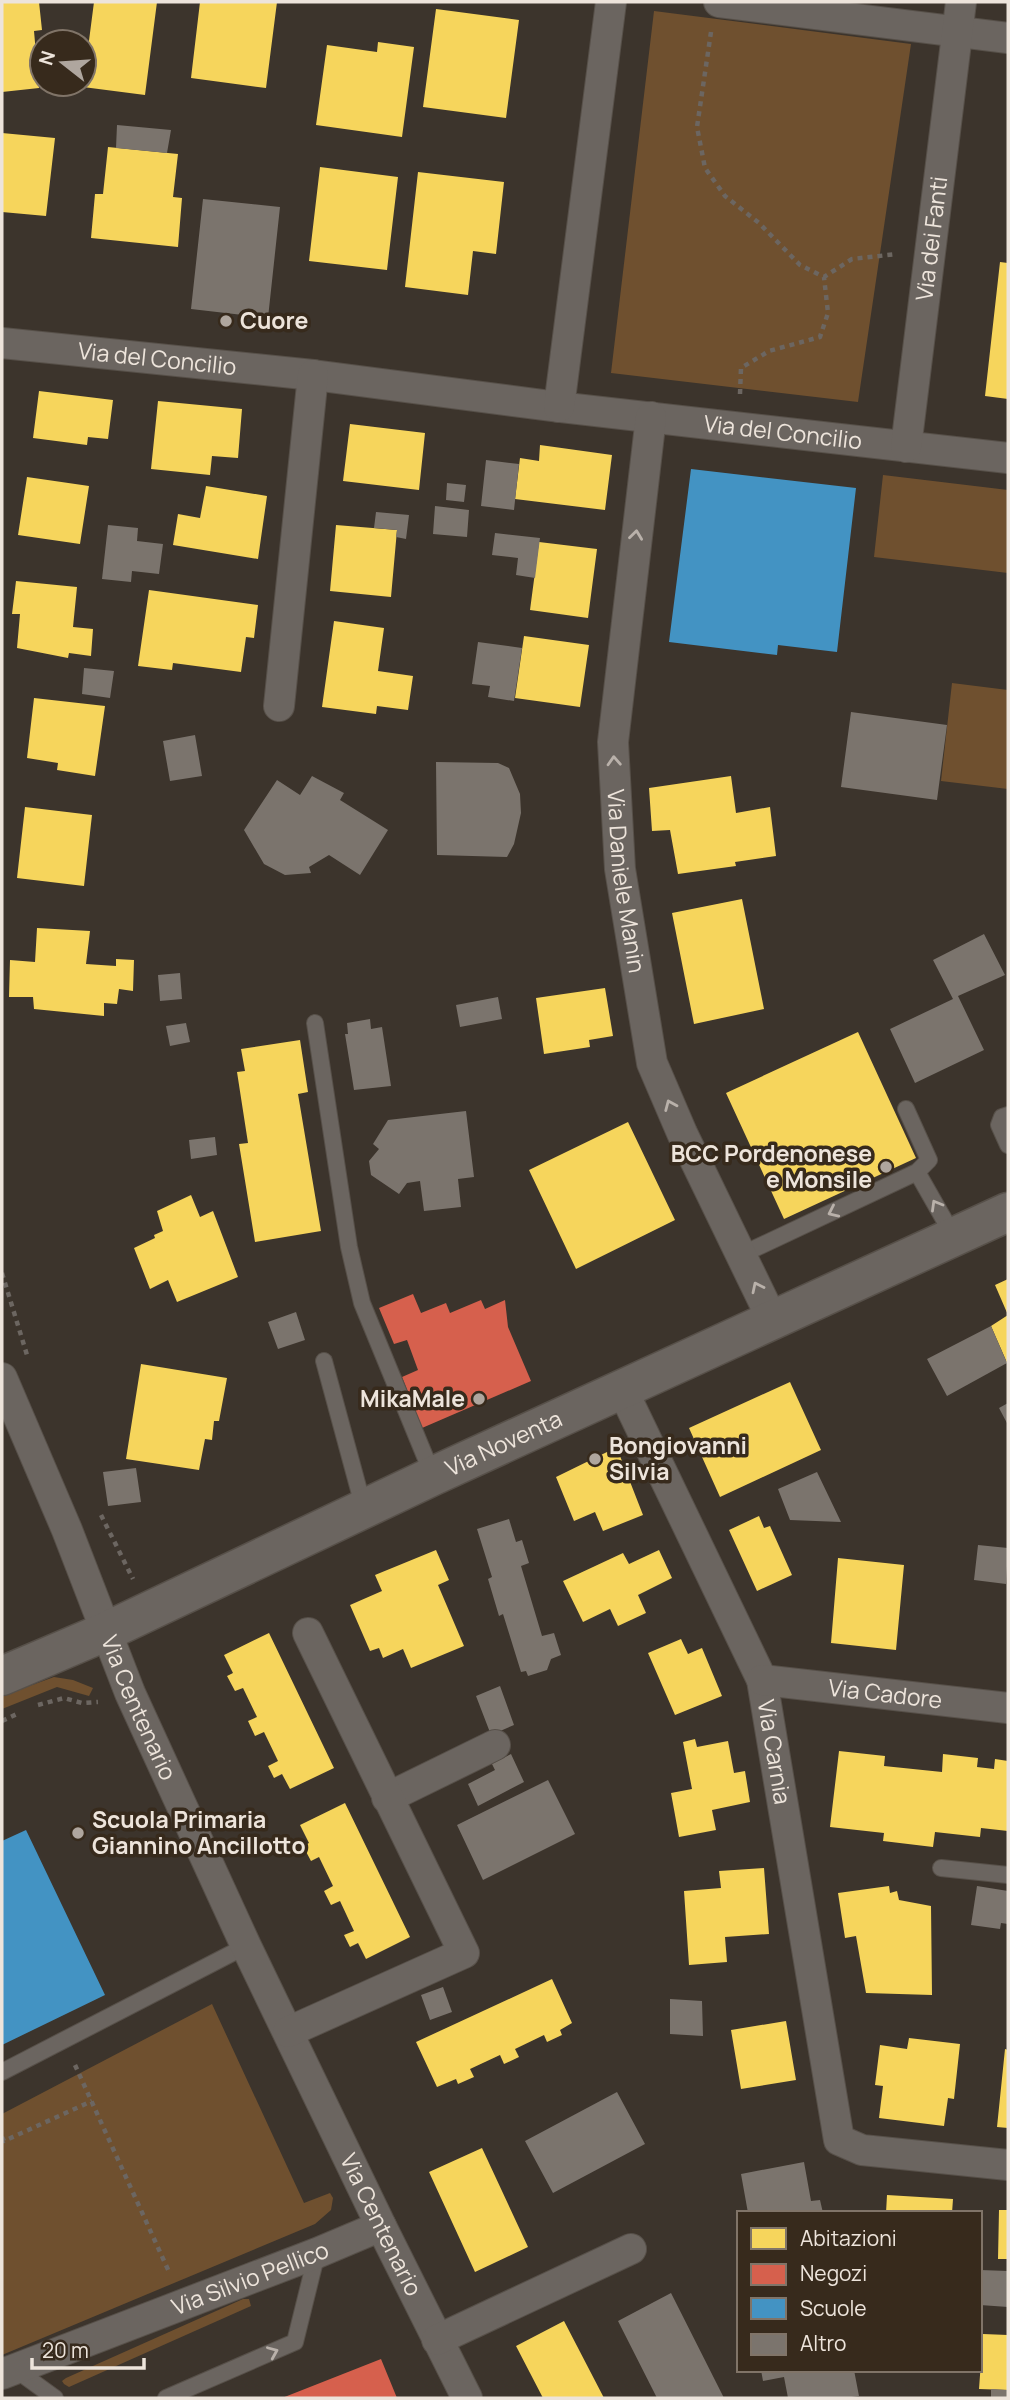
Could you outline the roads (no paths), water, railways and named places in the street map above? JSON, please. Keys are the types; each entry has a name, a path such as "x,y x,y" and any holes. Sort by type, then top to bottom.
{"street":[{"path":"559,407 611,2"},
{"path":"716,15 959,16 1008,38"},
{"name":"Via dei Fanti","path":"906,447 959,16"},
{"name":"Via del Concilio","path":"2,343 313,375 651,418 1008,458"},
{"path":"279,706 313,375"},
{"name":"Via Daniele Manin","path":"651,418 612,742 620,869 652,1063 682,1133 773,1321"},
{"name":"Via Noventa","path":"2,1676 105,1632 433,1476 1008,1212"},
{"name":"Via Centenario","path":"2,1377 67,1530 130,1693 246,1946 467,2398"},
{"name":"Via Carnia","path":"622,1389 762,1679 839,2140 862,2150 1008,2165"},
{"path":"288,2032 464,1953 307,1633"},
{"name":"Via Cadore","path":"762,1679 1008,1708"},
{"path":"387,1798 495,1745"},
{"name":"Via Silvio Pellico","path":"8,2372 381,2226"},
{"path":"437,2340 631,2249"}],"lane":[{"path":"315,1023 349,1247 362,1303 433,1476"},
{"path":"741,1255 917,1172 929,1160 906,1109"},
{"path":"1008,1115 1002,1117 999,1125 1008,1145"},
{"path":"917,1172 955,1238"},
{"path":"324,1361 364,1509"},
{"path":"941,1868 1008,1875"},
{"path":"2,2072 246,1946"},
{"path":"166,2398 295,2342 317,2253"},
{"path":"8,2372 55,2398"}],"place":[{"name":"Cuore","path":"226,321"},
{"name":"BCC Pordenonese e Monsile","path":"886,1167"},
{"name":"MikaMale","path":"479,1399"},
{"name":"Bongiovanni Silvia","path":"595,1459"},
{"name":"Scuola Primaria Giannino Ancillotto","path":"78,1833"}]}
